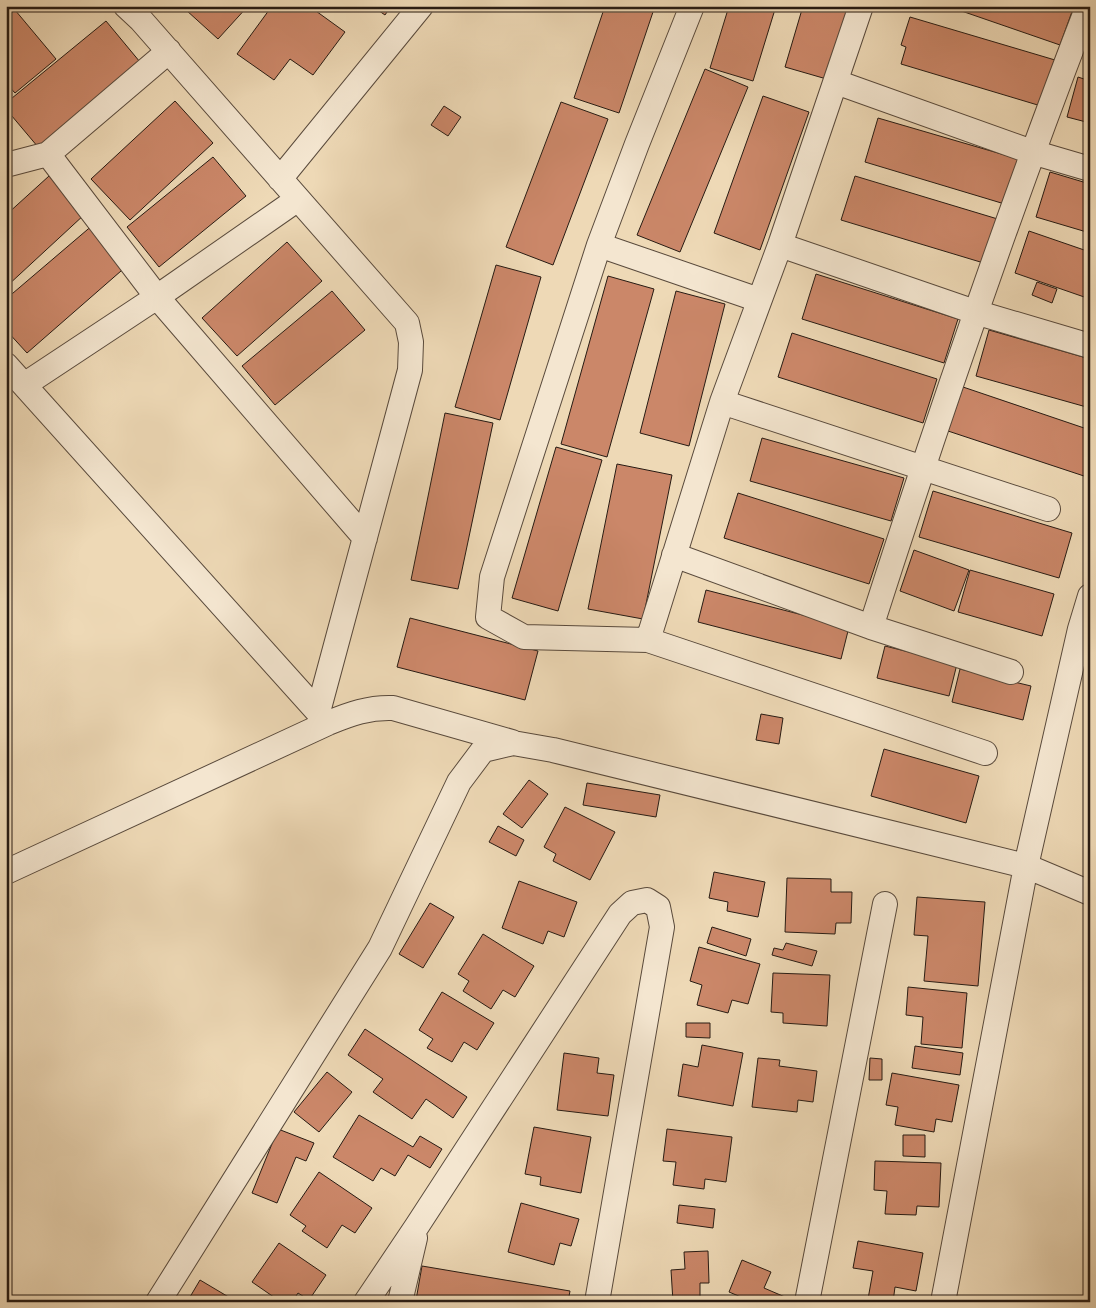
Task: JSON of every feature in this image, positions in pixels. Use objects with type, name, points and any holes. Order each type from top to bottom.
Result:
[{"type":"street","points":[[126,6],[169,51],[407,323],[411,342],[410,370],[365,538],[323,718]]},
{"type":"street","points":[[280,179],[421,6]]},
{"type":"street","points":[[692,6],[599,245],[492,577],[488,618],[524,637],[648,640],[985,753]]},
{"type":"street","points":[[648,640],[722,402],[780,245],[861,6]]},
{"type":"street","points":[[871,627],[975,312],[1032,152],[1088,6]]},
{"type":"street","points":[[6,165],[48,154],[169,51]]},
{"type":"street","points":[[836,82],[1032,152],[1090,169]]},
{"type":"street","points":[[48,154],[158,297],[365,538]]},
{"type":"street","points":[[24,385],[158,297],[298,199]]},
{"type":"street","points":[[599,245],[760,300]]},
{"type":"street","points":[[780,245],[975,312],[1090,346]]},
{"type":"street","points":[[6,365],[323,718]]},
{"type":"street","points":[[722,402],[1048,509]]},
{"type":"street","points":[[674,555],[871,627],[1011,672]]},
{"type":"street","points":[[944,1302],[1026,866],[1080,629],[1090,596]]},
{"type":"street","points":[[6,872],[323,718],[379,707],[393,708],[513,743],[553,750],[1026,866],[1090,894]]},
{"type":"street","points":[[158,1302],[380,948],[459,782],[483,750],[513,743]]},
{"type":"street","points":[[366,1302],[620,914],[632,903],[647,900],[658,907],[662,927],[597,1302]]},
{"type":"street","points":[[807,1302],[885,904]]},
{"type":"street","points":[[400,1302],[417,1226]]},
{"type":"building","points":[[189,6],[248,6],[218,39],[186,10]]},
{"type":"building","points":[[272,6],[309,6],[345,32],[313,75],[290,59],[274,80],[237,54]]},
{"type":"building","points":[[372,6],[391,6],[385,15]]},
{"type":"building","points":[[605,6],[655,6],[619,113],[574,98]]},
{"type":"building","points":[[729,6],[776,6],[753,81],[710,68]]},
{"type":"building","points":[[803,6],[852,6],[830,80],[785,67]]},
{"type":"building","points":[[947,6],[1074,6],[1060,45]]},
{"type":"building","points":[[15,10],[56,59],[15,93],[6,83],[6,17]]},
{"type":"building","points":[[910,17],[1055,60],[1041,106],[901,64],[906,47],[901,45]]},
{"type":"building","points":[[106,21],[140,62],[38,147],[6,109],[6,103]]},
{"type":"building","points":[[705,69],[748,87],[680,252],[637,235]]},
{"type":"building","points":[[1078,77],[1090,81],[1090,123],[1067,117]]},
{"type":"building","points":[[763,96],[809,112],[760,250],[714,233]]},
{"type":"building","points":[[175,101],[213,143],[130,220],[91,179]]},
{"type":"building","points":[[561,102],[608,119],[553,265],[506,247]]},
{"type":"building","points":[[444,106],[461,117],[448,136],[431,125]]},
{"type":"building","points":[[878,118],[1022,160],[1008,205],[865,162]]},
{"type":"building","points":[[213,157],[246,196],[159,267],[127,227]]},
{"type":"building","points":[[1050,172],[1090,184],[1090,233],[1036,217]]},
{"type":"building","points":[[49,176],[85,214],[6,287],[6,215]]},
{"type":"building","points":[[855,176],[1001,220],[987,264],[841,220]]},
{"type":"building","points":[[94,224],[129,264],[27,353],[6,330],[6,299]]},
{"type":"building","points":[[1029,231],[1090,252],[1090,299],[1015,273]]},
{"type":"building","points":[[287,242],[322,281],[237,356],[202,318]]},
{"type":"building","points":[[496,265],[541,277],[500,420],[455,407]]},
{"type":"building","points":[[816,274],[958,319],[944,363],[802,319]]},
{"type":"building","points":[[608,276],[654,289],[607,457],[561,444]]},
{"type":"building","points":[[1037,282],[1057,289],[1052,303],[1032,295]]},
{"type":"building","points":[[332,291],[365,330],[275,405],[242,366]]},
{"type":"building","points":[[676,291],[725,304],[689,446],[640,433]]},
{"type":"building","points":[[989,330],[1090,359],[1090,408],[976,376]]},
{"type":"building","points":[[792,333],[937,379],[923,423],[778,377]]},
{"type":"building","points":[[963,387],[1090,430],[1090,478],[948,431]]},
{"type":"building","points":[[445,413],[493,423],[458,589],[411,580]]},
{"type":"building","points":[[762,438],[904,478],[891,521],[750,481]]},
{"type":"building","points":[[556,447],[602,460],[558,611],[512,598]]},
{"type":"building","points":[[617,464],[672,475],[643,619],[588,609]]},
{"type":"building","points":[[933,491],[1072,533],[1059,578],[919,537]]},
{"type":"building","points":[[738,493],[884,539],[869,584],[724,538]]},
{"type":"building","points":[[914,550],[969,570],[954,611],[900,591]]},
{"type":"building","points":[[970,570],[1054,594],[1042,636],[958,612]]},
{"type":"building","points":[[706,590],[849,627],[841,659],[698,622]]},
{"type":"building","points":[[410,618],[538,651],[525,700],[397,667]]},
{"type":"building","points":[[885,646],[957,664],[949,696],[877,678]]},
{"type":"building","points":[[960,669],[1031,686],[1023,720],[952,702]]},
{"type":"building","points":[[761,714],[783,718],[779,744],[756,740]]},
{"type":"building","points":[[884,749],[979,776],[966,823],[871,796]]},
{"type":"building","points":[[529,780],[548,794],[522,828],[503,814]]},
{"type":"building","points":[[587,783],[660,795],[656,817],[583,805]]},
{"type":"building","points":[[565,807],[615,832],[590,880],[553,861],[556,854],[544,847]]},
{"type":"building","points":[[498,826],[524,840],[516,856],[489,842]]},
{"type":"building","points":[[714,872],[765,882],[758,917],[727,911],[728,902],[709,898]]},
{"type":"building","points":[[787,878],[831,879],[831,892],[852,892],[851,923],[836,923],[835,934],[785,932]]},
{"type":"building","points":[[519,881],[577,902],[564,937],[548,931],[543,944],[502,928]]},
{"type":"building","points":[[917,897],[985,902],[978,986],[924,981],[928,936],[914,935]]},
{"type":"building","points":[[430,903],[454,917],[423,968],[399,954]]},
{"type":"building","points":[[712,927],[751,939],[746,956],[707,943]]},
{"type":"building","points":[[483,934],[534,966],[515,997],[503,990],[491,1009],[463,991],[469,981],[458,974]]},
{"type":"building","points":[[786,943],[817,951],[812,966],[772,955],[774,948],[783,950]]},
{"type":"building","points":[[699,947],[760,964],[748,1004],[732,1000],[728,1013],[697,1005],[702,985],[690,981]]},
{"type":"building","points":[[773,973],[830,975],[827,1026],[783,1023],[783,1013],[771,1012]]},
{"type":"building","points":[[908,987],[967,993],[962,1048],[921,1044],[923,1017],[906,1015]]},
{"type":"building","points":[[442,992],[494,1023],[477,1050],[464,1042],[452,1062],[427,1048],[433,1039],[419,1030]]},
{"type":"building","points":[[686,1023],[710,1023],[710,1038],[686,1037]]},
{"type":"building","points":[[365,1029],[467,1097],[453,1118],[426,1099],[412,1119],[373,1092],[383,1079],[348,1055]]},
{"type":"building","points":[[702,1045],[743,1053],[733,1106],[678,1096],[683,1064],[698,1067]]},
{"type":"building","points":[[915,1046],[963,1053],[960,1075],[912,1068]]},
{"type":"building","points":[[564,1053],[599,1058],[597,1073],[614,1075],[608,1116],[557,1110]]},
{"type":"building","points":[[758,1058],[780,1060],[779,1066],[817,1071],[813,1102],[798,1100],[797,1112],[752,1107]]},
{"type":"building","points":[[870,1058],[882,1059],[882,1080],[869,1080]]},
{"type":"building","points":[[327,1072],[352,1092],[319,1132],[294,1112]]},
{"type":"building","points":[[892,1073],[959,1085],[952,1122],[936,1119],[934,1132],[895,1125],[898,1107],[886,1105]]},
{"type":"building","points":[[359,1115],[413,1147],[420,1136],[442,1149],[430,1168],[408,1155],[395,1176],[381,1168],[373,1181],[333,1157]]},
{"type":"building","points":[[534,1127],[591,1137],[581,1193],[540,1185],[541,1177],[525,1174]]},
{"type":"building","points":[[278,1129],[314,1143],[306,1161],[296,1157],[277,1203],[252,1193]]},
{"type":"building","points":[[667,1129],[732,1137],[726,1182],[705,1179],[704,1189],[673,1185],[676,1162],[663,1161]]},
{"type":"building","points":[[903,1135],[925,1135],[925,1157],[903,1156]]},
{"type":"building","points":[[875,1161],[941,1163],[939,1207],[917,1206],[916,1215],[885,1214],[887,1191],[874,1190]]},
{"type":"building","points":[[319,1172],[372,1208],[355,1233],[342,1225],[327,1248],[302,1231],[306,1226],[290,1215]]},
{"type":"building","points":[[521,1203],[579,1219],[571,1246],[560,1243],[554,1265],[508,1252]]},
{"type":"building","points":[[679,1205],[715,1209],[713,1228],[677,1223]]},
{"type":"building","points":[[858,1241],[923,1253],[916,1291],[895,1287],[893,1302],[868,1299],[873,1271],[853,1268]]},
{"type":"building","points":[[279,1243],[326,1275],[309,1300],[298,1293],[292,1302],[281,1302],[252,1282]]},
{"type":"building","points":[[708,1251],[709,1283],[700,1283],[700,1302],[673,1302],[671,1270],[685,1269],[684,1252]]},
{"type":"building","points":[[742,1260],[771,1272],[764,1288],[785,1297],[783,1302],[739,1302],[741,1297],[729,1292]]},
{"type":"building","points":[[422,1266],[570,1291],[568,1302],[424,1302],[416,1300]]},
{"type":"building","points":[[200,1280],[237,1302],[187,1302]]}]
